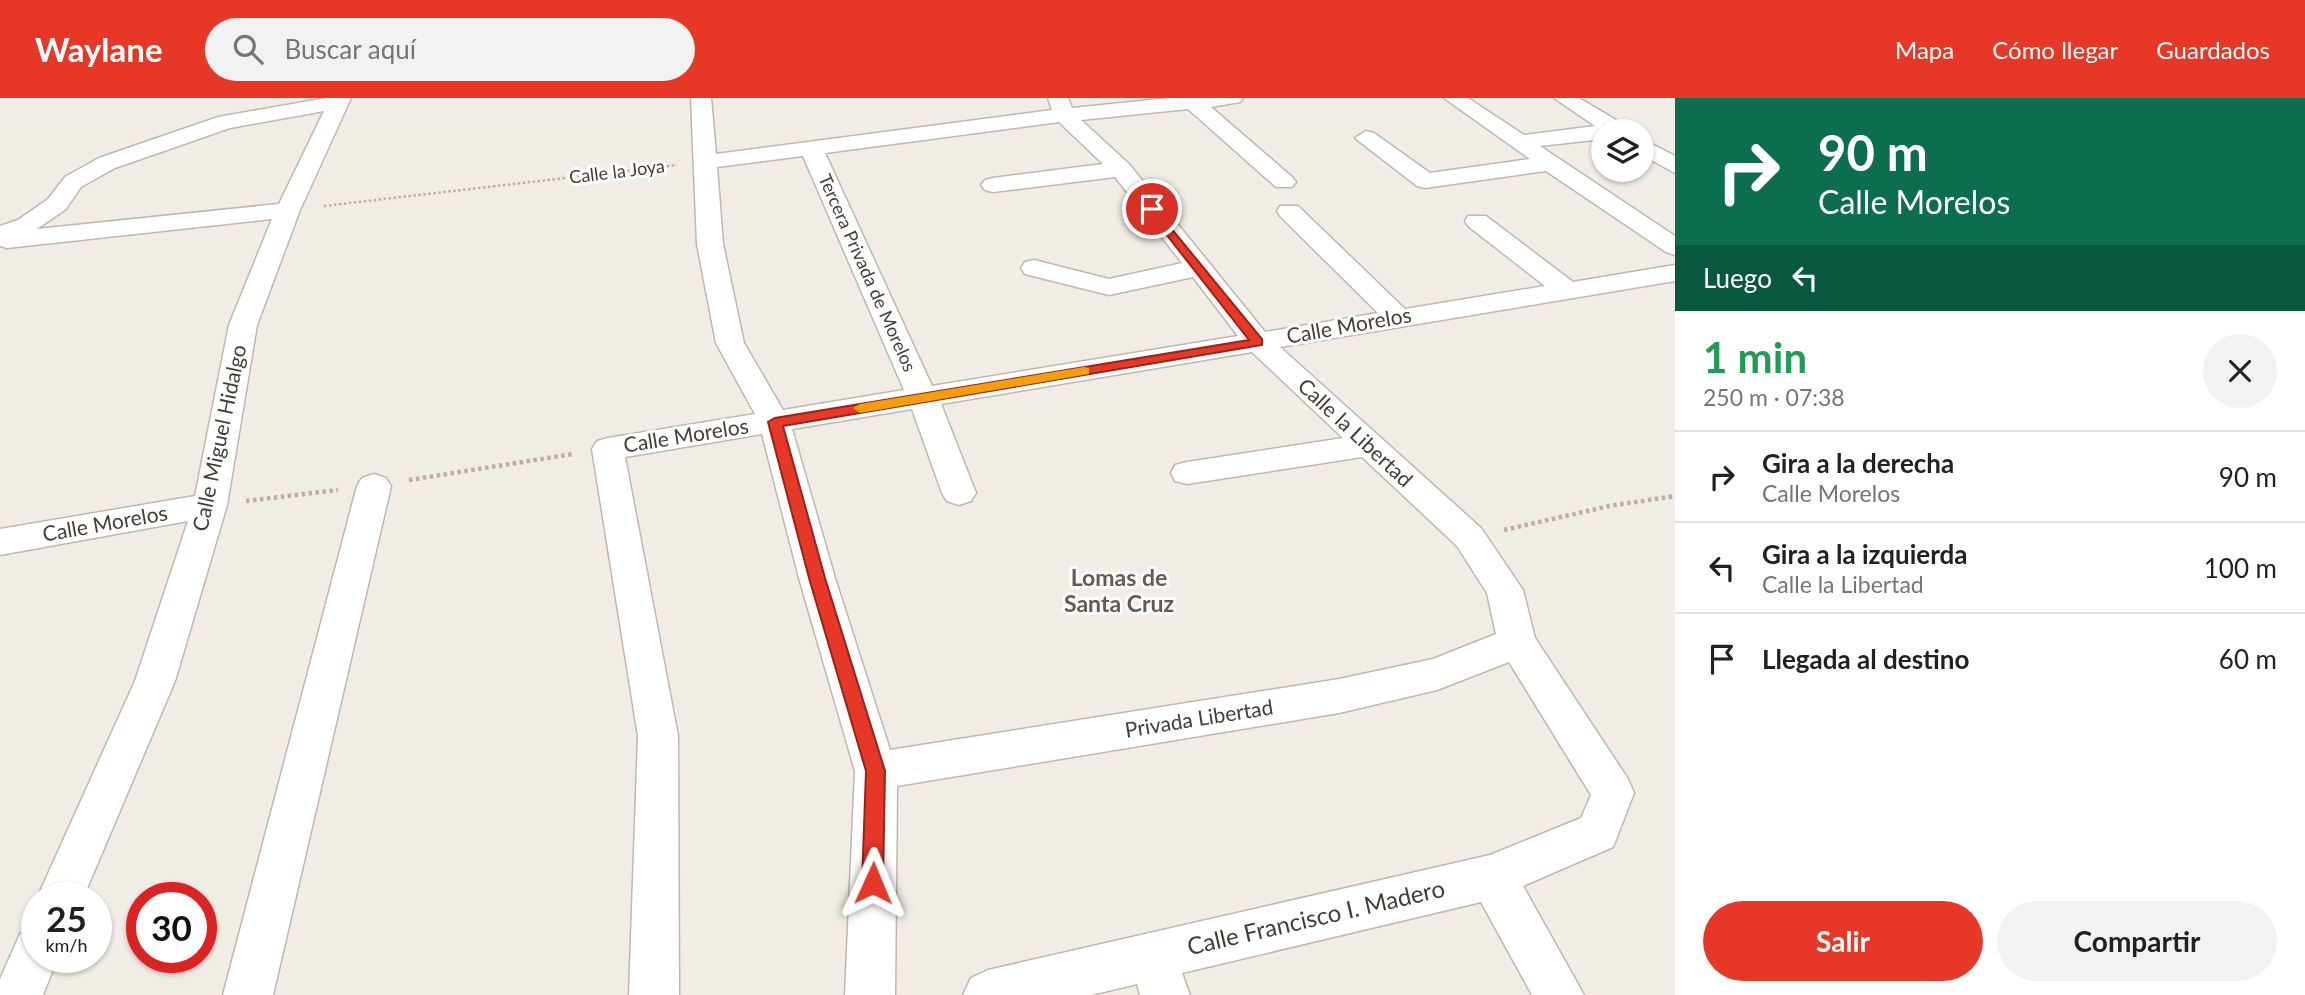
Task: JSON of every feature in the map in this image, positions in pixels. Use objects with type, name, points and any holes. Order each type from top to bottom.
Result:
[{"type":"street","points":[[226,122],[229,98]]},
{"type":"street","points":[[701,98],[710,244],[730,343],[775,422],[817,578],[876,771],[870,995]]},
{"type":"street","points":[[705,162],[811,148],[1061,106],[1194,102],[1233,98]]},
{"type":"street","points":[[1454,98],[1675,247]]},
{"type":"street","points":[[1564,98],[1598,119]]},
{"type":"street","points":[[0,235],[27,225],[57,204],[73,182],[107,163],[226,122],[340,100]]},
{"type":"street","name":"Calle Miguel Hidalgo","points":[[67,882],[155,681],[210,505],[243,325],[288,210],[340,100]]},
{"type":"street","points":[[1194,102],[1284,182]]},
{"type":"street","name":"Calle la Libertad","points":[[1061,106],[1121,169],[1258,342],[1469,537],[1505,590],[1517,642],[1613,793]]},
{"type":"street","points":[[1520,142],[1591,133]]},
{"type":"street","points":[[1366,138],[1424,181],[1551,163]]},
{"type":"street","name":"Tercera Privada de Morelos","points":[[811,148],[923,398],[959,493]]},
{"type":"street","points":[[1654,153],[1675,166]]},
{"type":"street","points":[[992,184],[1121,169]]},
{"type":"street","points":[[0,241],[288,210]]},
{"type":"street","points":[[1289,211],[1398,317]]},
{"type":"street","points":[[1478,221],[1568,291]]},
{"type":"street","points":[[1034,268],[1109,287],[1198,268]]},
{"type":"street","name":"Calle Morelos","points":[[654,995],[658,736],[608,449],[1675,273]]},
{"type":"street","points":[[1188,473],[1367,445]]},
{"type":"street","points":[[248,995],[282,867],[374,486]]},
{"type":"street","name":"Calle Morelos","points":[[0,542],[210,505]]},
{"type":"street","name":"Privada Libertad","points":[[876,771],[1339,696],[1437,674],[1517,642]]},
{"type":"street","name":"Calle Francisco I. Madero","points":[[988,995],[1158,976],[1492,877],[1597,832],[1613,793]]},
{"type":"street","points":[[1492,877],[1559,995]]},
{"type":"street","points":[[18,995],[28,973]]},
{"type":"path","name":"Calle la Joya","points":[[288,210],[705,162]]},
{"type":"path","points":[[1469,537],[1609,506],[1675,496]]},
{"type":"slow traffic","points":[[860,408],[1084,371]]},
{"type":"district","name":"Lomas de Santa Cruz","points":[[1119,591]]},
{"type":"route","points":[[873,883],[876,771],[817,578],[775,422],[1258,342],[1152,209]]}]
